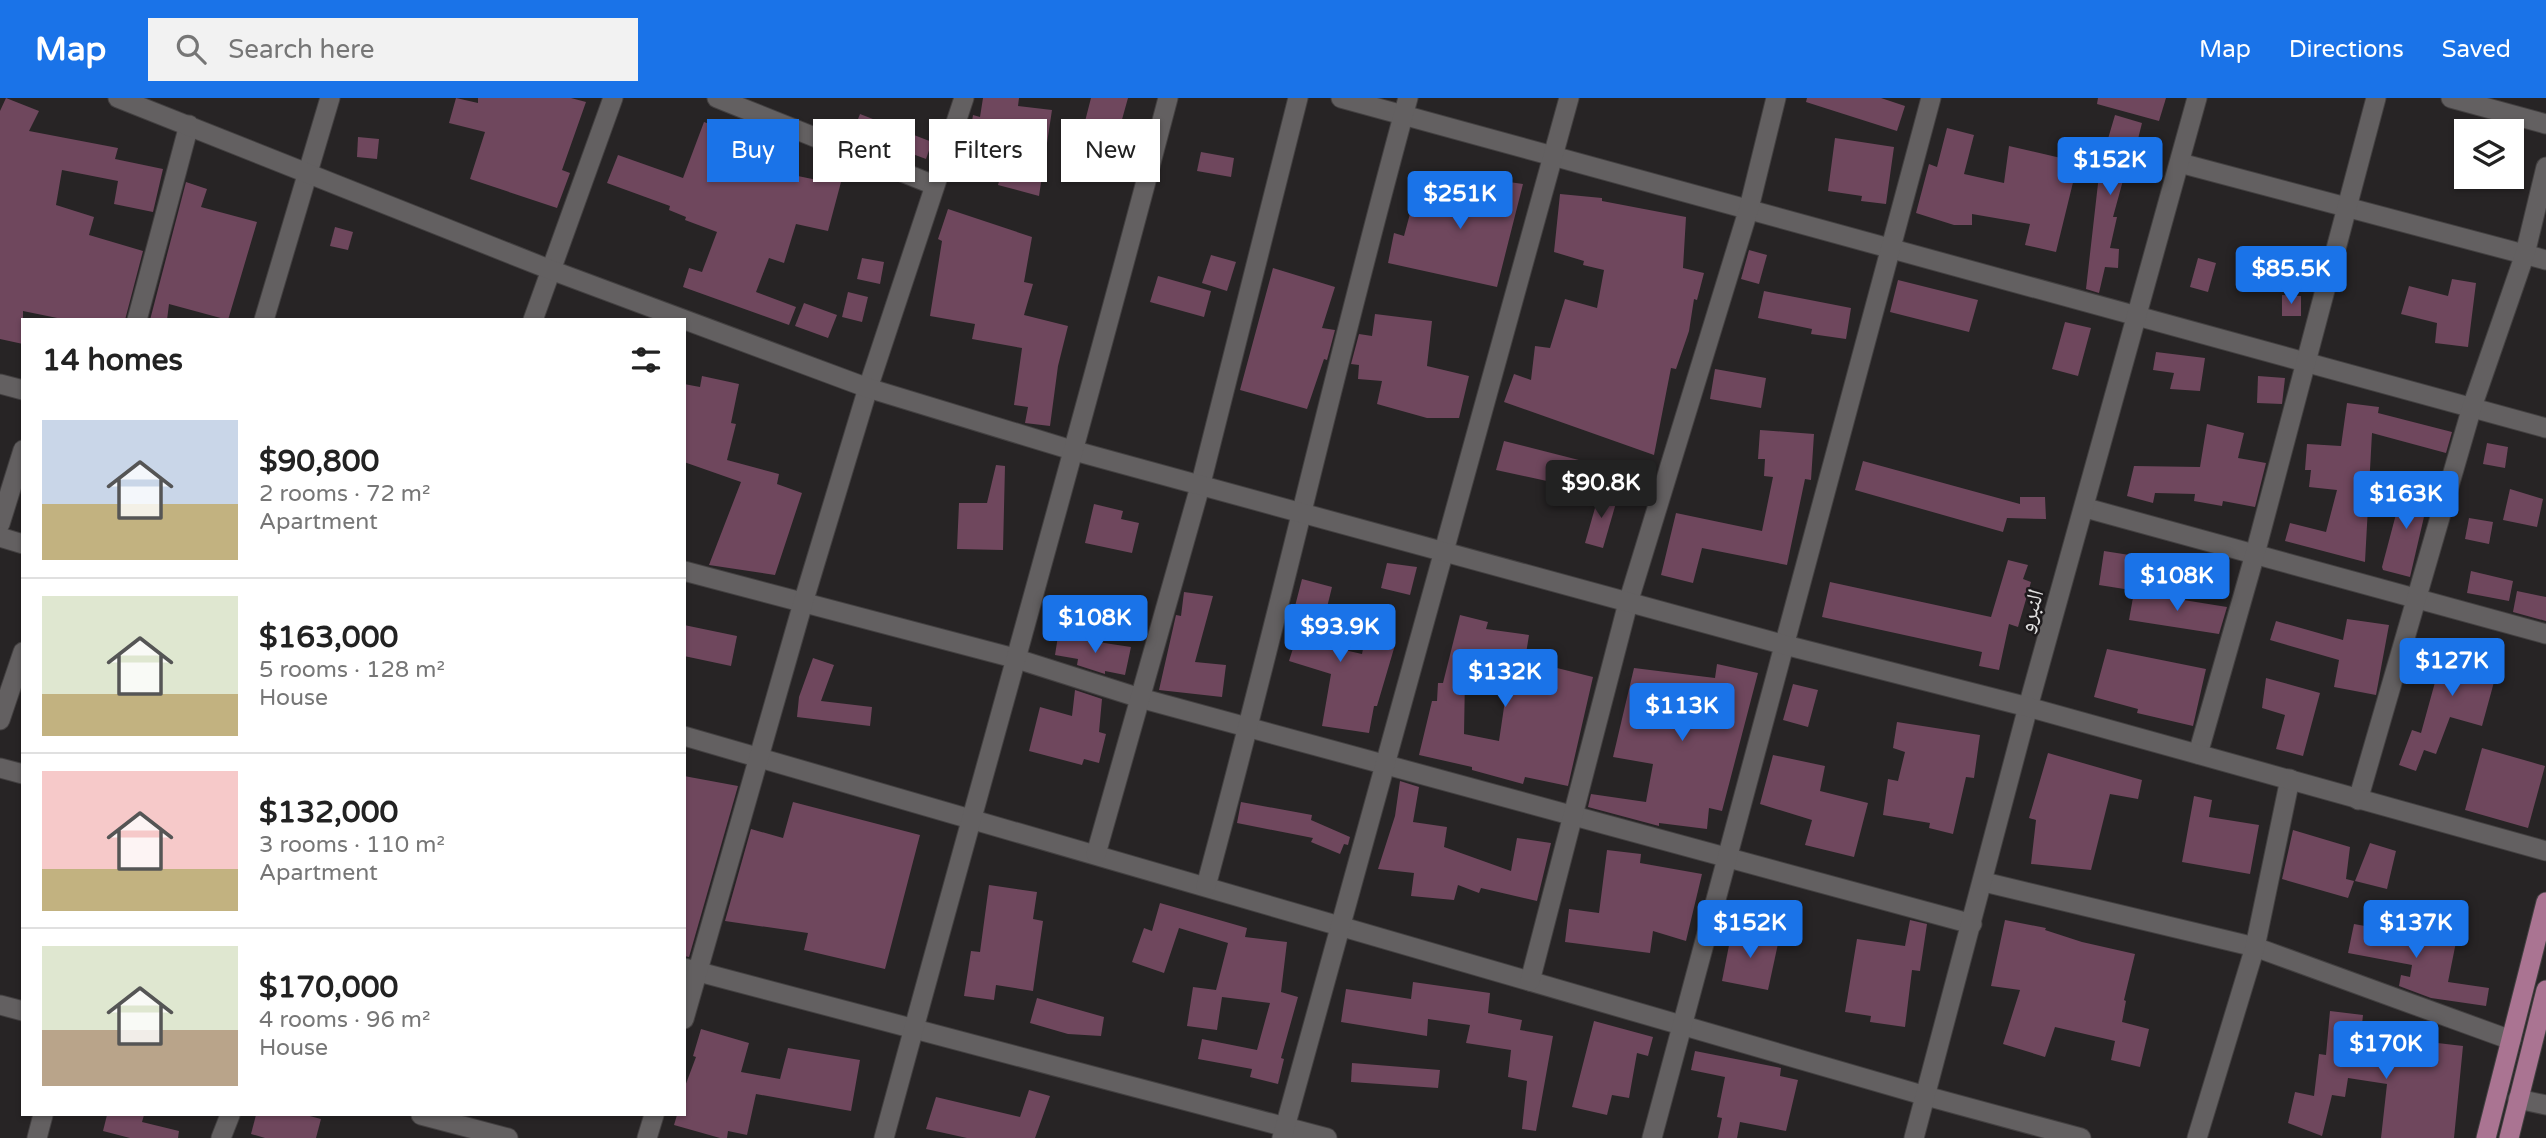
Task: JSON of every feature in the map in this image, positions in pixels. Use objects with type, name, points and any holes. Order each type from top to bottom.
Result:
[{"type":"main road","points":[[2487,1138],[2546,902]]},
{"type":"main road","points":[[2509,1138],[2546,990]]},
{"type":"street","points":[[118,98],[551,270],[680,318]]},
{"type":"street","points":[[265,318],[330,98]]},
{"type":"street","points":[[534,318],[613,98]]},
{"type":"street","points":[[717,98],[934,185]]},
{"type":"street","points":[[686,1007],[692,970],[760,759],[803,603],[868,388],[964,98]]},
{"type":"street","points":[[884,1138],[969,818],[1075,451],[1168,98]]},
{"type":"street","points":[[1097,854],[1200,483],[1298,98]]},
{"type":"street","points":[[1341,98],[1405,107],[1554,158],[1749,208],[2546,428]]},
{"type":"street","points":[[1284,1132],[1569,98]]},
{"type":"street","points":[[1530,981],[1628,603],[1749,208],[1776,98]]},
{"type":"street","points":[[1652,1138],[1931,98]]},
{"type":"street","name":"النبرو","points":[[1914,1138],[1984,882],[2028,707],[2086,508],[2197,98]]},
{"type":"street","points":[[2198,754],[2255,554],[2345,206],[2376,98]]},
{"type":"street","points":[[2451,98],[2546,124]]},
{"type":"street","points":[[1206,886],[1249,728],[1300,512],[1405,107]]},
{"type":"street","points":[[138,318],[189,125]]},
{"type":"street","points":[[2180,163],[2546,260]]},
{"type":"street","points":[[2358,800],[2472,407],[2525,254],[2546,167]]},
{"type":"street","points":[[686,320],[868,388],[1075,451],[1200,483],[1628,603],[2028,707],[2546,851]]},
{"type":"street","points":[[0,384],[21,389]]},
{"type":"street","points":[[0,524],[21,456]]},
{"type":"street","points":[[2086,508],[2546,634]]},
{"type":"street","points":[[0,537],[21,543]]},
{"type":"street","points":[[686,572],[1014,658],[1140,698],[1972,924]]},
{"type":"street","points":[[0,720],[21,658]]},
{"type":"street","points":[[686,737],[1926,1096],[2081,1138]]},
{"type":"street","points":[[0,768],[21,773]]},
{"type":"street","points":[[2197,1138],[2255,947],[2290,779]]},
{"type":"street","points":[[1984,882],[2255,947],[2511,1040]]},
{"type":"street","points":[[692,970],[1284,1132],[1327,1138]]},
{"type":"street","points":[[0,1005],[21,1010]]},
{"type":"street","points":[[2518,1099],[2546,1105]]},
{"type":"street","points":[[37,1138],[43,1116]]},
{"type":"street","points":[[221,1138],[230,1116]]},
{"type":"street","points":[[425,1116],[508,1138]]},
{"type":"street","points":[[647,1138],[654,1116]]},
{"type":"building","points":[[6,98],[39,111],[29,131],[118,148],[115,159],[163,169],[153,212],[114,204],[118,181],[62,170],[56,205],[94,217],[89,235],[143,251],[126,318],[57,318],[23,311],[21,344],[0,339],[0,111]]},
{"type":"building","points":[[456,98],[478,103],[478,98],[571,98],[586,102],[562,170],[570,173],[557,208],[470,179],[485,132],[449,123]]},
{"type":"building","points":[[983,98],[1019,98],[1018,106],[1052,110],[1047,143],[1047,119],[972,119],[973,115],[980,117]]},
{"type":"building","points":[[1091,98],[1128,98],[1122,119],[1086,119]]},
{"type":"building","points":[[1807,98],[1881,98],[1905,106],[1897,131],[1806,102]]},
{"type":"building","points":[[2098,98],[2166,98],[2159,121],[2097,104]]},
{"type":"building","points":[[860,114],[873,119],[858,119]]},
{"type":"building","points":[[2115,115],[2142,123],[2132,163],[2128,162],[2113,217],[2117,217],[2110,248],[2119,249],[2118,268],[2105,267],[2099,293],[2086,289],[2100,166]]},
{"type":"building","points":[[704,122],[707,123],[707,182],[799,182],[799,176],[813,179],[813,182],[841,182],[828,231],[796,224],[784,263],[769,258],[756,292],[796,307],[789,325],[683,287],[689,268],[702,272],[717,232],[685,220],[686,217],[669,210],[670,206],[607,183],[618,155],[683,178]]},
{"type":"building","points":[[1947,128],[1974,135],[1964,174],[2004,183],[2009,146],[2078,162],[2056,252],[2025,245],[2030,224],[1972,214],[1972,225],[1954,225],[1916,213],[1929,164],[1937,167]]},
{"type":"building","points":[[915,135],[929,141],[926,159],[915,155]]},
{"type":"building","points":[[358,137],[379,139],[377,159],[357,157]]},
{"type":"building","points":[[1835,138],[1894,147],[1886,204],[1861,201],[1862,196],[1828,191]]},
{"type":"building","points":[[1201,152],[1234,158],[1231,177],[1197,171]]},
{"type":"building","points":[[1467,176],[1523,184],[1497,287],[1388,263],[1394,233],[1404,236],[1418,184],[1464,196]]},
{"type":"building","points":[[186,182],[207,189],[201,207],[257,222],[229,318],[169,304],[167,318],[151,318]]},
{"type":"building","points":[[999,182],[1041,182],[1039,196],[998,185]]},
{"type":"building","points":[[1560,194],[1602,198],[1602,201],[1686,217],[1683,268],[1704,273],[1697,300],[1694,299],[1689,331],[1676,369],[1671,368],[1654,455],[1504,402],[1514,374],[1531,380],[1535,346],[1550,348],[1565,299],[1597,308],[1604,270],[1583,265],[1584,261],[1554,252]]},
{"type":"building","points":[[948,209],[1032,237],[1024,282],[1033,284],[1024,315],[1068,326],[1058,366],[1050,426],[1025,423],[1028,407],[1014,405],[1022,348],[972,339],[975,324],[930,316],[942,241],[938,239]]},
{"type":"building","points":[[335,227],[353,232],[348,250],[330,246]]},
{"type":"building","points":[[1749,250],[1767,255],[1759,284],[1741,279]]},
{"type":"building","points":[[1211,255],[1236,262],[1227,291],[1202,283]]},
{"type":"building","points":[[862,258],[884,262],[880,284],[857,279]]},
{"type":"building","points":[[2198,258],[2216,263],[2208,292],[2190,287]]},
{"type":"building","points":[[1273,268],[1335,287],[1322,328],[1335,330],[1327,360],[1324,359],[1307,409],[1240,390]]},
{"type":"building","points":[[1158,276],[1211,291],[1204,317],[1150,302]]},
{"type":"building","points":[[2452,279],[2476,283],[2468,347],[2435,343],[2437,323],[2401,314],[2409,286],[2448,296]]},
{"type":"building","points":[[1898,280],[1978,300],[1969,332],[1890,312]]},
{"type":"building","points":[[1764,291],[1851,308],[1846,339],[1811,334],[1812,329],[1758,318]]},
{"type":"building","points":[[848,292],[868,297],[862,322],[842,317]]},
{"type":"building","points":[[2282,295],[2301,296],[2301,316],[2282,316]]},
{"type":"building","points":[[804,303],[837,315],[828,338],[795,326]]},
{"type":"building","points":[[1375,314],[1432,321],[1427,366],[1469,376],[1459,418],[1427,418],[1377,404],[1382,381],[1358,379],[1359,365],[1351,364],[1359,334],[1372,336]]},
{"type":"building","points":[[2065,322],[2091,328],[2078,376],[2052,369]]},
{"type":"building","points":[[2156,352],[2205,358],[2200,391],[2170,389],[2174,373],[2153,370]]},
{"type":"building","points":[[1715,369],[1766,378],[1761,408],[1710,399]]},
{"type":"building","points":[[702,376],[739,384],[731,423],[736,424],[727,460],[779,474],[777,484],[802,493],[775,575],[709,565],[741,482],[686,463],[686,384],[700,387]]},
{"type":"building","points":[[2258,376],[2285,378],[2282,404],[2257,403]]},
{"type":"building","points":[[2347,403],[2379,407],[2378,413],[2452,432],[2446,453],[2372,433],[2365,562],[2285,541],[2290,523],[2326,532],[2337,490],[2309,487],[2311,470],[2305,470],[2307,444],[2341,446]]},
{"type":"building","points":[[2207,424],[2244,433],[2238,458],[2266,463],[2255,507],[2223,501],[2222,506],[2194,501],[2195,494],[2155,493],[2153,503],[2127,496],[2134,466],[2200,467]]},
{"type":"building","points":[[1760,430],[1814,434],[1811,480],[1805,479],[1787,565],[1702,548],[1693,583],[1661,575],[1676,513],[1762,531],[1773,477],[1764,476],[1765,459],[1758,459]]},
{"type":"building","points":[[1504,441],[1618,470],[1611,495],[1496,470]]},
{"type":"building","points":[[2487,443],[2508,447],[2505,468],[2483,464]]},
{"type":"building","points":[[1863,461],[2020,504],[2020,497],[2045,497],[2046,519],[2007,518],[2003,532],[1855,490]]},
{"type":"building","points":[[996,465],[1005,466],[1003,550],[957,549],[959,503],[987,503]]},
{"type":"building","points":[[2404,484],[2430,491],[2410,577],[2383,570],[2382,567]]},
{"type":"building","points":[[2510,489],[2543,499],[2537,527],[2503,520]]},
{"type":"building","points":[[1599,494],[1618,496],[1603,548],[1585,543]]},
{"type":"building","points":[[1094,504],[1123,511],[1121,519],[1139,523],[1132,553],[1085,543]]},
{"type":"building","points":[[2469,518],[2493,522],[2489,544],[2465,539]]},
{"type":"building","points":[[2104,551],[2142,557],[2137,591],[2099,585]]},
{"type":"building","points":[[2008,560],[2028,565],[2023,579],[2031,582],[2018,627],[2009,624],[1999,670],[1979,666],[1982,652],[1822,617],[1830,582],[1991,617]]},
{"type":"building","points":[[1387,563],[1417,567],[1410,595],[1381,588]]},
{"type":"building","points":[[2471,571],[2513,581],[2509,601],[2467,593]]},
{"type":"building","points":[[1302,579],[1332,587],[1318,644],[1362,654],[1365,639],[1395,645],[1377,706],[1374,706],[1369,733],[1322,726],[1331,674],[1289,661],[1303,617],[1293,614]]},
{"type":"building","points":[[2517,591],[2546,597],[2546,621],[2513,612]]},
{"type":"building","points":[[1184,592],[1213,596],[1195,662],[1226,665],[1222,697],[1159,690],[1176,615],[1181,616]]},
{"type":"building","points":[[2134,592],[2227,607],[2219,634],[2129,620]]},
{"type":"building","points":[[1460,615],[1488,622],[1486,629],[1529,635],[1525,660],[1593,677],[1568,786],[1525,777],[1523,784],[1472,770],[1472,767],[1419,755],[1432,701],[1437,701],[1438,683],[1443,683]],"holes":[[[1465,677],[1507,687],[1499,741],[1464,734]]]},
{"type":"building","points":[[2347,619],[2389,625],[2376,695],[2334,687],[2339,660],[2270,640],[2276,621],[2343,640]]},
{"type":"building","points":[[686,625],[737,636],[731,666],[686,656]]},
{"type":"building","points":[[1058,636],[1131,647],[1125,675],[1105,671],[1105,674],[1077,665],[1078,659],[1055,655]]},
{"type":"building","points":[[2437,642],[2481,657],[2500,660],[2482,726],[2450,717],[2436,754],[2424,750],[2416,771],[2399,765],[2412,730],[2421,733],[2437,675],[2427,671]]},
{"type":"building","points":[[2107,649],[2206,669],[2193,726],[2137,713],[2138,709],[2094,697]]},
{"type":"building","points":[[813,658],[834,665],[821,701],[872,707],[870,726],[797,717],[799,697]]},
{"type":"building","points":[[1717,664],[1758,673],[1722,811],[1709,808],[1707,829],[1659,823],[1659,826],[1588,807],[1591,794],[1646,802],[1653,764],[1613,757],[1634,668],[1715,678]]},
{"type":"building","points":[[2266,678],[2320,693],[2303,756],[2276,749],[2285,715],[2262,708]]},
{"type":"building","points":[[1793,684],[1818,690],[1808,727],[1783,720]]},
{"type":"building","points":[[1075,690],[1102,699],[1099,732],[1106,734],[1099,763],[1084,759],[1082,765],[1029,751],[1040,707],[1072,716]]},
{"type":"building","points":[[1897,722],[1980,735],[1974,778],[1966,777],[1953,834],[1929,828],[1930,823],[1883,815],[1888,779],[1898,781],[1905,752],[1893,748]]},
{"type":"building","points":[[2482,748],[2545,766],[2528,828],[2465,810]]},
{"type":"building","points":[[2048,753],[2142,780],[2138,799],[2110,794],[2091,870],[2031,864],[2036,820],[2029,818]]},
{"type":"building","points":[[1773,755],[1825,766],[1820,791],[1868,803],[1854,857],[1805,845],[1812,820],[1760,804]]},
{"type":"building","points":[[686,776],[738,786],[689,957],[686,956]]},
{"type":"building","points":[[1400,781],[1419,787],[1413,822],[1447,827],[1444,847],[1511,871],[1517,838],[1551,843],[1537,901],[1481,888],[1479,893],[1458,885],[1454,900],[1411,896],[1414,873],[1378,869],[1395,816]]},
{"type":"building","points":[[2194,796],[2212,800],[2209,817],[2259,825],[2250,874],[2182,862]]},
{"type":"building","points":[[793,802],[920,835],[885,969],[804,950],[808,933],[725,921],[751,829],[783,838]]},
{"type":"building","points":[[1241,802],[1312,815],[1311,820],[1350,837],[1348,845],[1344,844],[1340,854],[1311,842],[1313,838],[1237,823]]},
{"type":"building","points":[[2293,830],[2350,847],[2346,879],[2354,881],[2348,898],[2282,879]]},
{"type":"building","points":[[2370,843],[2396,851],[2387,889],[2355,881]]},
{"type":"building","points":[[1607,850],[1641,854],[1640,863],[1702,874],[1686,941],[1653,931],[1650,953],[1565,942],[1569,909],[1599,913]]},
{"type":"building","points":[[989,885],[1037,892],[1033,919],[1043,921],[1033,991],[996,985],[994,1000],[964,996],[971,951],[980,952]]},
{"type":"building","points":[[1160,903],[1247,928],[1245,937],[1287,942],[1281,992],[1298,997],[1281,1058],[1284,1059],[1278,1084],[1250,1077],[1252,1069],[1198,1059],[1202,1039],[1257,1050],[1270,1003],[1222,997],[1217,1030],[1187,1026],[1193,987],[1216,990],[1228,943],[1179,928],[1164,973],[1132,962],[1144,928],[1152,931]]},
{"type":"building","points":[[2384,914],[2411,920],[2409,932],[2456,942],[2448,982],[2489,988],[2486,1006],[2431,998],[2399,986],[2401,975],[2410,977],[2412,965],[2348,953],[2354,924],[2381,929]]},
{"type":"building","points":[[1910,920],[1927,924],[1920,971],[1912,970],[1905,1027],[1870,1022],[1871,1016],[1845,1012],[1857,939],[1905,946]]},
{"type":"building","points":[[2005,920],[2046,928],[2045,930],[2082,942],[2135,954],[2124,1000],[2122,1022],[2149,1029],[2140,1067],[2111,1060],[2115,1041],[2055,1027],[2045,1057],[2003,1044],[2020,990],[1991,986]]},
{"type":"building","points":[[1732,930],[1779,939],[1768,990],[1722,981]]},
{"type":"building","points":[[1413,982],[1490,993],[1488,1013],[1522,1020],[1520,1030],[1553,1036],[1536,1131],[1522,1129],[1527,1081],[1508,1077],[1511,1050],[1466,1043],[1470,1025],[1428,1019],[1427,1036],[1341,1022],[1346,989],[1411,999]]},
{"type":"building","points":[[1037,998],[1104,1017],[1101,1036],[1068,1034],[1030,1023]]},
{"type":"building","points":[[2330,1011],[2363,1015],[2361,1034],[2463,1046],[2454,1138],[2381,1138],[2387,1084],[2348,1078],[2345,1097],[2332,1095],[2322,1136],[2288,1123],[2295,1092],[2314,1096],[2319,1054],[2326,1055]]},
{"type":"building","points":[[1594,1021],[1653,1037],[1648,1056],[1637,1053],[1629,1098],[1612,1095],[1607,1115],[1572,1107]]},
{"type":"building","points":[[701,1029],[749,1043],[741,1072],[780,1079],[788,1048],[860,1060],[851,1111],[756,1094],[747,1135],[728,1131],[727,1138],[720,1138],[674,1125],[677,1116],[686,1116],[686,1084],[696,1057],[693,1056]]},
{"type":"building","points":[[1695,1051],[1781,1068],[1780,1076],[1798,1080],[1786,1131],[1740,1122],[1737,1138],[1718,1138],[1722,1118],[1717,1117],[1725,1077],[1691,1070]]},
{"type":"building","points":[[1352,1063],[1440,1070],[1438,1088],[1351,1082]]},
{"type":"building","points":[[1029,1090],[1050,1096],[1035,1138],[967,1138],[926,1129],[936,1097],[1020,1117]]},
{"type":"building","points":[[107,1116],[144,1116],[142,1122],[179,1131],[178,1138],[130,1138],[103,1131]]},
{"type":"building","points":[[256,1116],[310,1116],[321,1119],[316,1138],[265,1138],[251,1134]]}]
